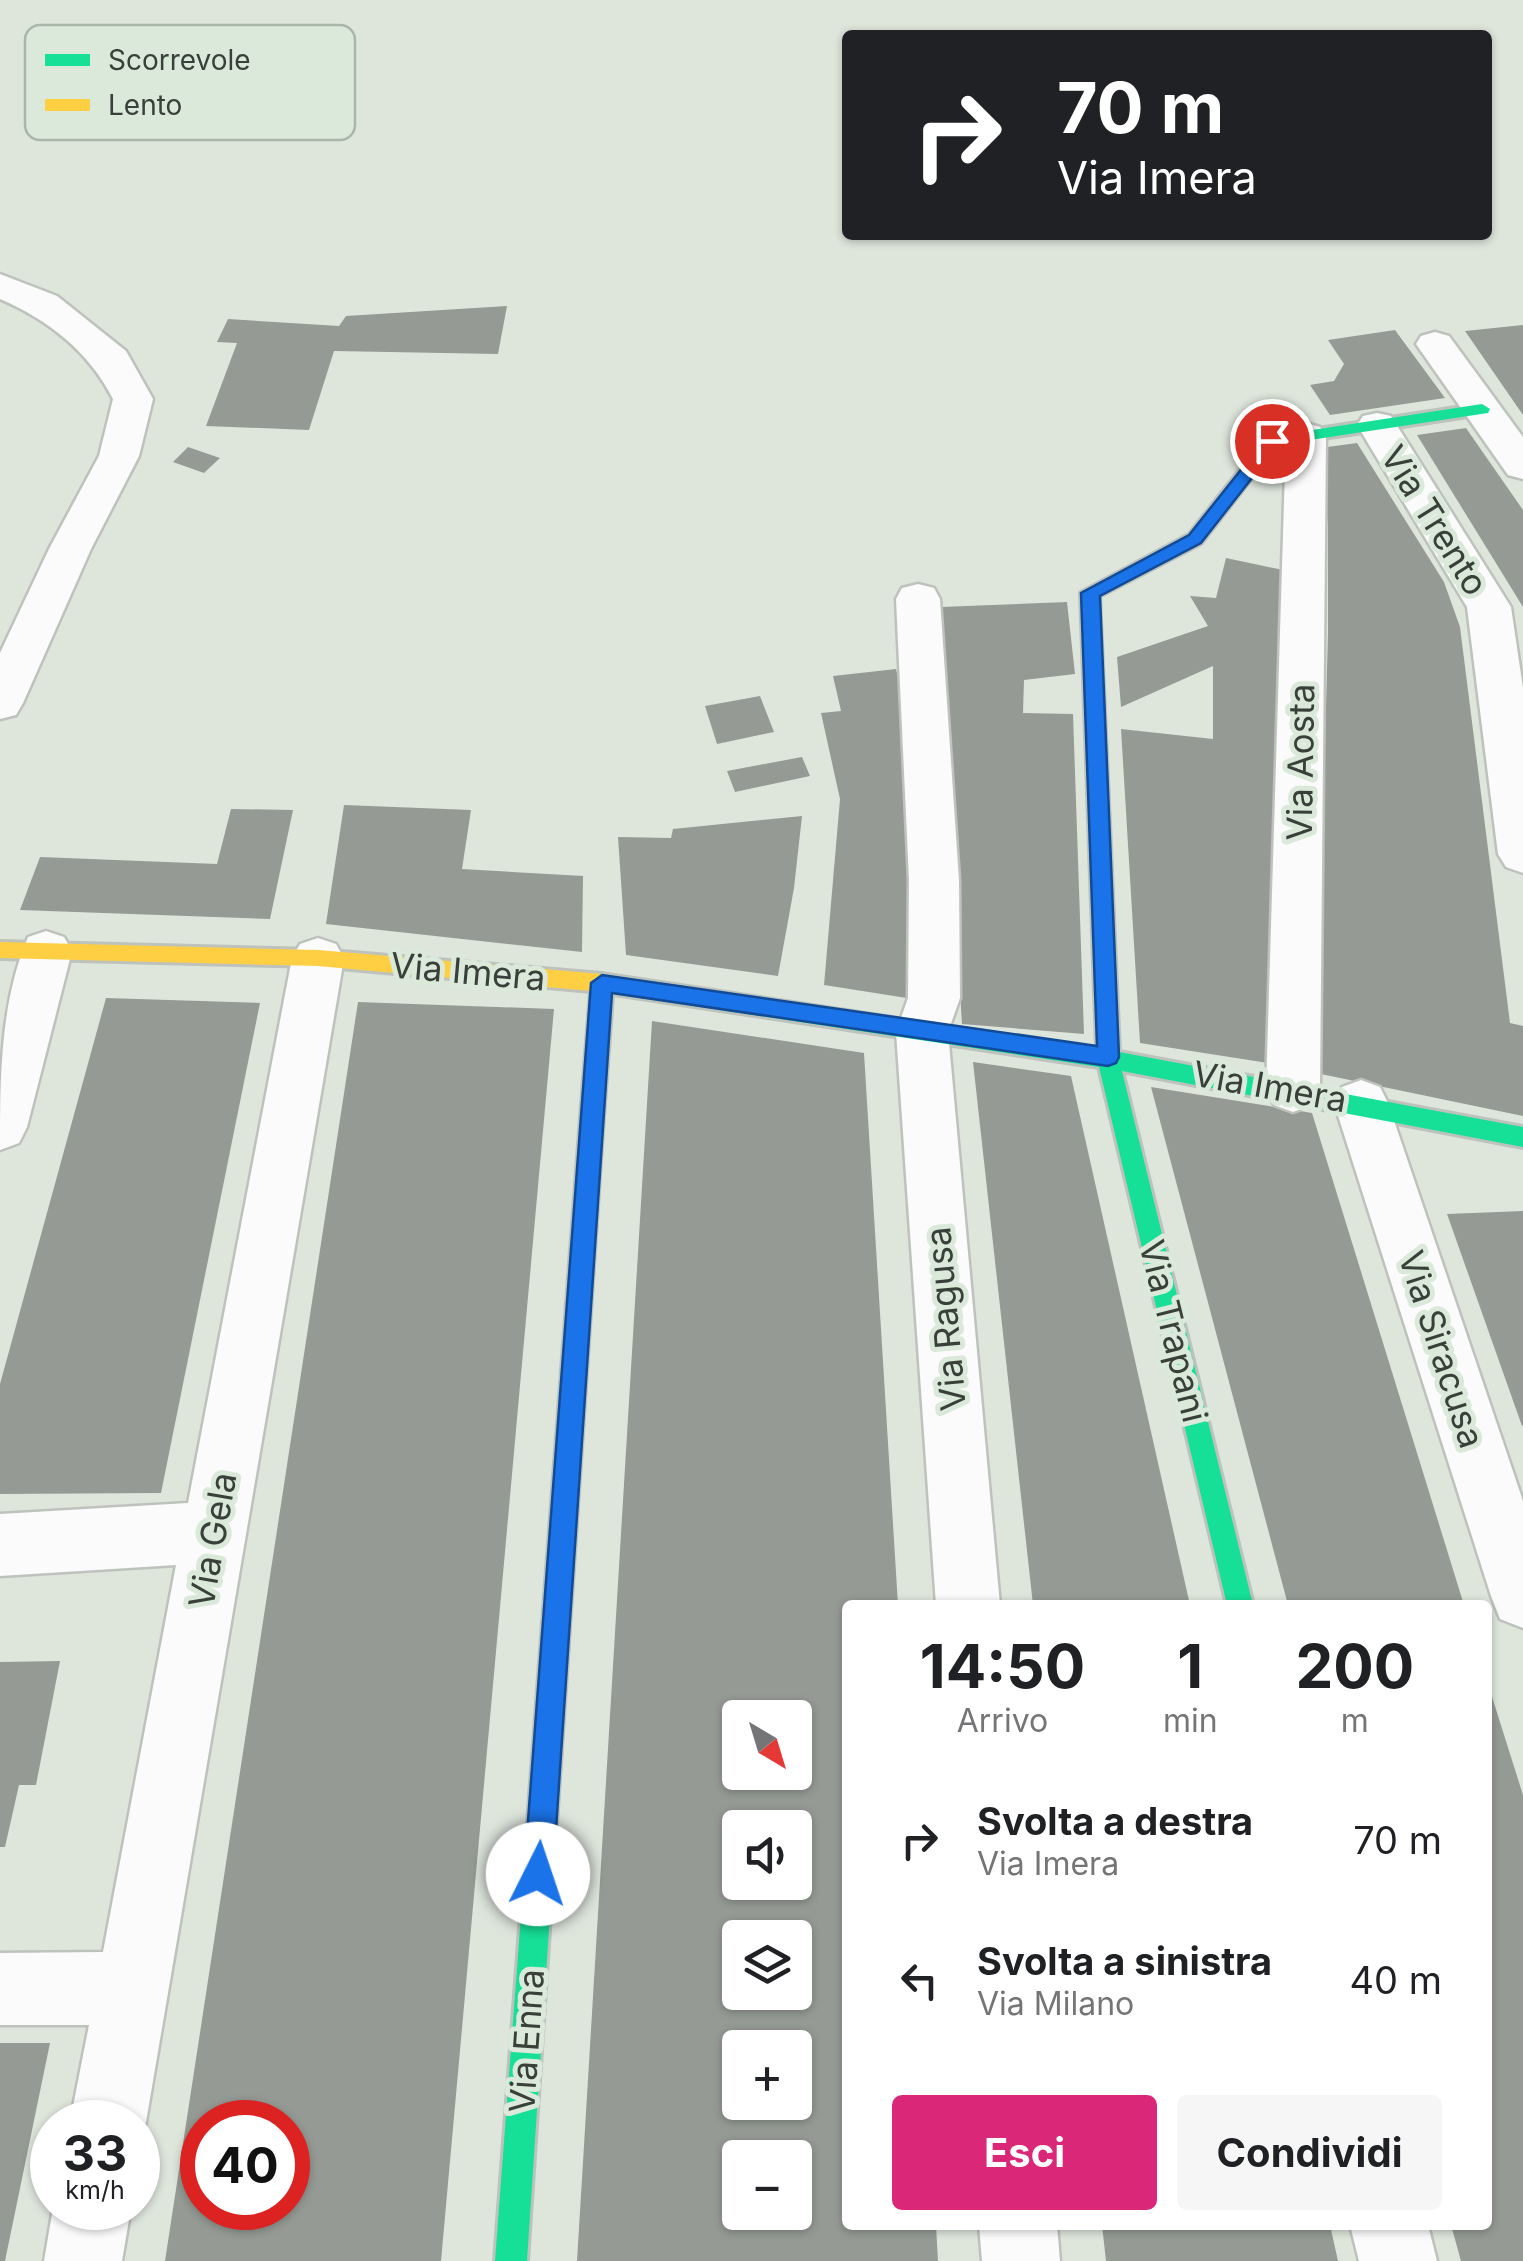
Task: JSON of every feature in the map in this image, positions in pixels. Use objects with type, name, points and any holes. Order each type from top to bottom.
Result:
[{"type":"street","points":[[0,285],[44,304],[112,359],[133,399],[119,456],[70,549],[0,703]]},
{"type":"street","points":[[1434,344],[1523,466]]},
{"type":"street","points":[[1306,436],[1482,409]]},
{"type":"street","name":"Via Trento","points":[[1377,425],[1489,607],[1523,854]]},
{"type":"street","name":"Via Trapani","points":[[1239,1600],[1108,1057],[1090,593],[1195,539],[1272,441],[1306,436]]},
{"type":"street","name":"Via Aosta","points":[[1293,1089],[1306,436]]},
{"type":"street","name":"Via Ragusa","points":[[918,599],[934,880],[934,998],[922,1032],[968,1600]]},
{"type":"street","points":[[0,1126],[23,950]]},
{"type":"street","name":"Via Imera","points":[[23,950],[318,958],[602,983],[1108,1057],[1293,1089],[1523,1138]]},
{"type":"street","name":"Via Gela","points":[[112,2100],[318,958]]},
{"type":"street","name":"Via Enna","points":[[511,2261],[602,983]]},
{"type":"street","name":"Via Siracusa","points":[[1362,1103],[1523,1596]]},
{"type":"street","points":[[0,1544],[214,1532]]},
{"type":"street","points":[[0,1989],[132,1988]]},
{"type":"street","points":[[83,2261],[88,2230]]},
{"type":"street","points":[[1018,2230],[1021,2261]]},
{"type":"street","points":[[1390,2230],[1398,2261]]},
{"type":"building","points":[[507,306],[498,354],[334,351],[309,430],[206,426],[237,343],[217,342],[228,319],[339,326],[346,316]]},
{"type":"building","points":[[1523,325],[1523,415],[1465,331]]},
{"type":"building","points":[[1395,330],[1445,398],[1330,415],[1310,385],[1334,381],[1344,364],[1328,340]]},
{"type":"building","points":[[1466,428],[1523,510],[1523,607],[1417,435]]},
{"type":"building","points":[[1357,443],[1444,582],[1460,627],[1510,1023],[1523,1026],[1523,1116],[1316,1073],[1328,633],[1328,525],[1320,448]]},
{"type":"building","points":[[188,447],[220,458],[204,473],[173,462]]},
{"type":"building","points":[[1226,558],[1283,570],[1268,1063],[1140,1043],[1121,729],[1213,739],[1213,666],[1121,707],[1117,657],[1208,626],[1190,596],[1216,598]]},
{"type":"building","points":[[1067,602],[1075,674],[1024,680],[1023,713],[1073,714],[1084,1034],[962,1024],[941,687],[941,607]]},
{"type":"building","points":[[896,669],[905,707],[913,999],[824,985],[840,799],[821,713],[841,711],[833,676]]},
{"type":"building","points":[[760,696],[774,732],[717,744],[705,706]]},
{"type":"building","points":[[802,757],[810,776],[735,792],[727,771]]},
{"type":"building","points":[[344,805],[471,810],[462,869],[583,876],[582,952],[326,924]]},
{"type":"building","points":[[231,809],[293,810],[270,919],[20,910],[40,857],[217,864]]},
{"type":"building","points":[[802,816],[778,976],[626,955],[618,837],[671,838],[673,829]]},
{"type":"building","points":[[106,998],[260,1003],[161,1493],[0,1494],[0,1384]]},
{"type":"building","points":[[358,1002],[554,1009],[441,2261],[165,2261],[180,2163],[180,2230],[310,2230],[310,2100],[190,2100]]},
{"type":"building","points":[[652,1021],[864,1053],[898,1600],[842,1600],[842,2230],[936,2230],[938,2261],[577,2261]]},
{"type":"building","points":[[973,1062],[1071,1076],[1189,1600],[1032,1600]]},
{"type":"building","points":[[1151,1087],[1312,1113],[1462,1600],[1287,1600]]},
{"type":"building","points":[[1523,1211],[1523,1425],[1522,1426],[1447,1214]]},
{"type":"building","points":[[60,1661],[36,1785],[19,1785],[5,1847],[0,1847],[0,1662]]},
{"type":"building","points":[[1492,1697],[1523,1795],[1523,2261],[1461,2261],[1452,2230],[1492,2230]]},
{"type":"building","points":[[0,2043],[50,2043],[38,2100],[30,2100],[30,2140],[5,2261],[0,2261]]},
{"type":"building","points":[[1103,2230],[1331,2230],[1338,2261],[1106,2261]]},
{"type":"traffic: fast","points":[[1239,1600],[1108,1057],[1090,593],[1195,539],[1272,441],[1482,409]]},
{"type":"traffic: fast","points":[[601,983],[1063,1052],[1523,1137]]},
{"type":"traffic: fast","points":[[511,2261],[592,1117]]},
{"type":"traffic: slow","points":[[0,950],[318,958],[601,983]]},
{"type":"traffic: slow","points":[[592,1117],[602,983]]},
{"type":"route","points":[[538,1874],[602,983],[1108,1057],[1090,593],[1195,539],[1272,441]]}]
